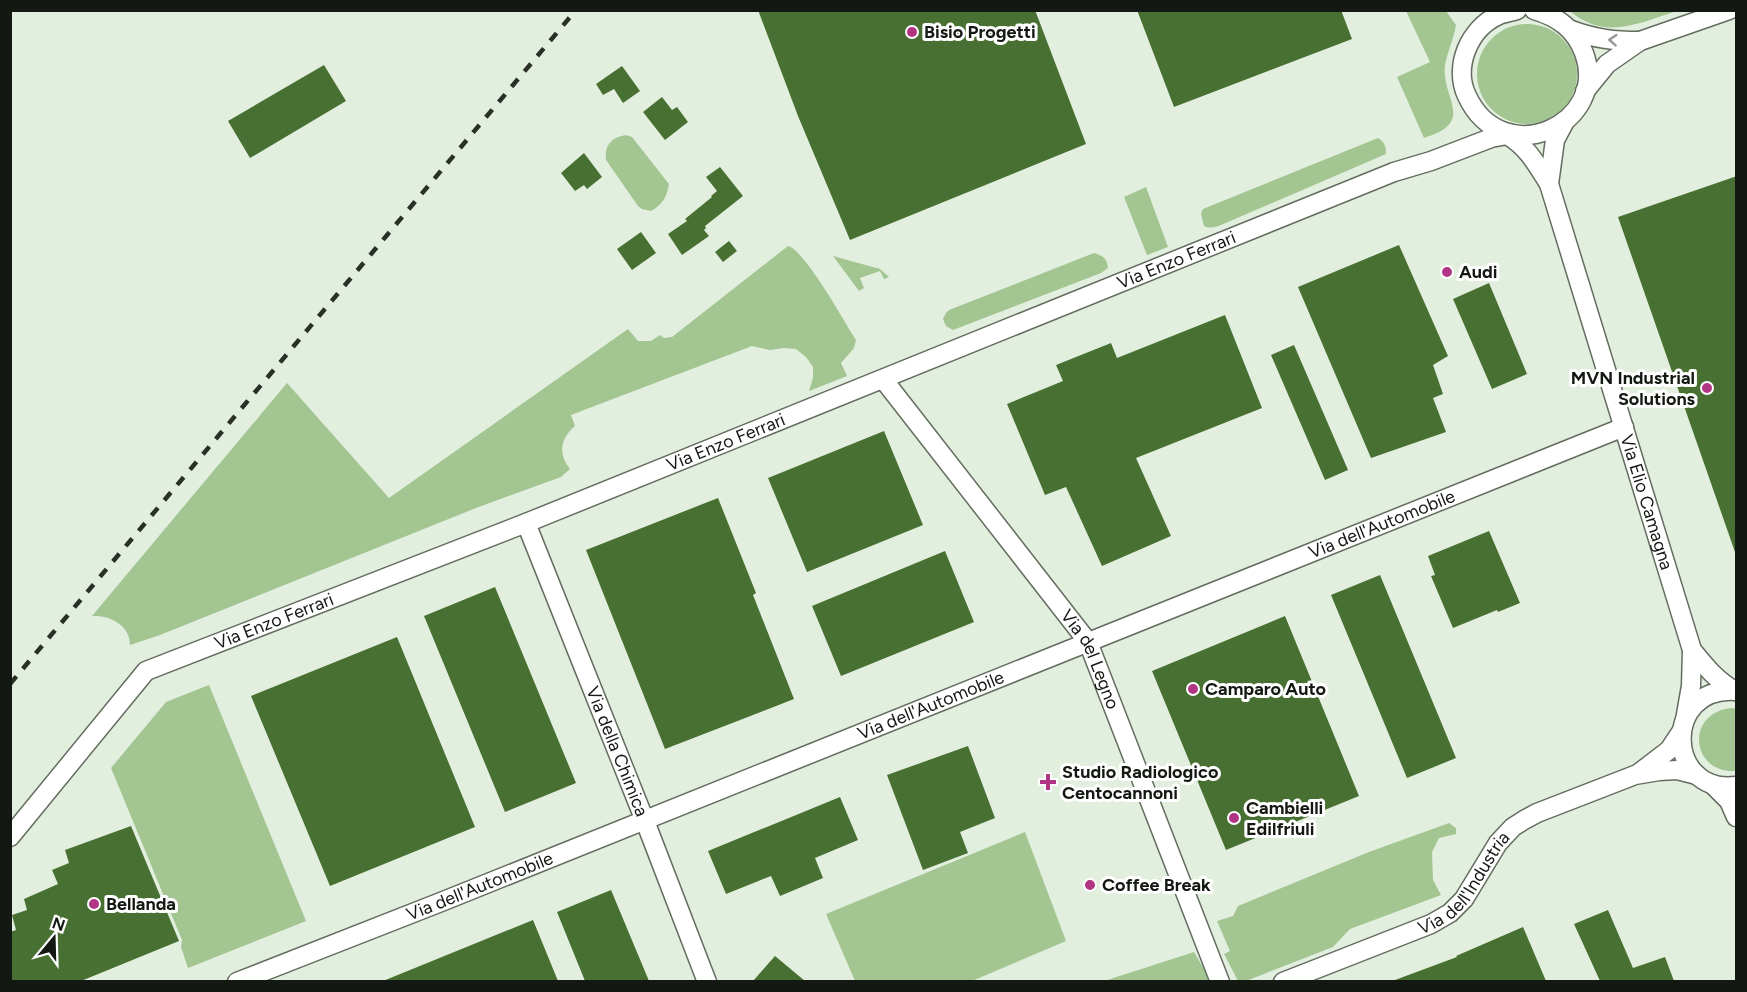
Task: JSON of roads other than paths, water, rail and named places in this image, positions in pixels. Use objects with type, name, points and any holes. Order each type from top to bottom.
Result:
[{"type":"street","name":"Via Elio Camagna","points":[[1517,10],[1497,16],[1481,27],[1469,43],[1463,59],[1464,91],[1471,106],[1481,118],[1518,141],[1531,154],[1549,184],[1692,650],[1691,686],[1683,726]]},
{"type":"street","points":[[1534,10],[1562,21],[1593,38],[1640,41]]},
{"type":"street","points":[[1565,121],[1574,112],[1586,91],[1607,64],[1640,41],[1729,10]]},
{"type":"street","points":[[1562,21],[1580,42],[1586,60],[1586,91]]},
{"type":"street","name":"Via Elio Camagna","points":[[1549,184],[1555,140],[1565,121]]},
{"type":"street","name":"Via Enzo Ferrari","points":[[10,837],[146,671],[525,523],[1394,172],[1491,138],[1507,135],[1535,135],[1548,131],[1565,121]]},
{"type":"street","name":"Via del Legno","points":[[883,379],[1088,642],[1220,981]]},
{"type":"street","name":"Via dell'Automobile","points":[[237,981],[645,821],[1624,427]]},
{"type":"street","name":"Via della Chimica","points":[[525,523],[707,981]]},
{"type":"street","name":"Via Elio Camagna","points":[[1692,650],[1721,683],[1736,691]]},
{"type":"street","name":"Via dell'Industria","points":[[1635,775],[1669,750],[1691,709],[1700,700],[1716,692],[1736,691]]},
{"type":"street","points":[[1683,726],[1682,748],[1687,762],[1729,801],[1737,817]]},
{"type":"street","name":"Via dell'Industria","points":[[1283,981],[1431,924],[1450,913],[1464,899],[1494,849],[1513,827],[1537,813],[1635,775],[1659,771],[1677,770],[1728,787],[1737,786]]},
{"type":"railway","points":[[10,684],[576,10]]},
{"type":"place","name":"Bisio Progetti","points":[[912,32]]},
{"type":"place","name":"Audi","points":[[1447,272]]},
{"type":"place","name":"MVN Industrial Solutions","points":[[1707,388]]},
{"type":"place","name":"Camparo Auto","points":[[1193,689]]},
{"type":"place","name":"Studio Radiologico Centocannoni","points":[[1048,782]]},
{"type":"place","name":"Cambielli Edilfriuli","points":[[1234,818]]},
{"type":"place","name":"Coffee Break","points":[[1090,885]]},
{"type":"place","name":"Bellanda","points":[[94,904]]}]
